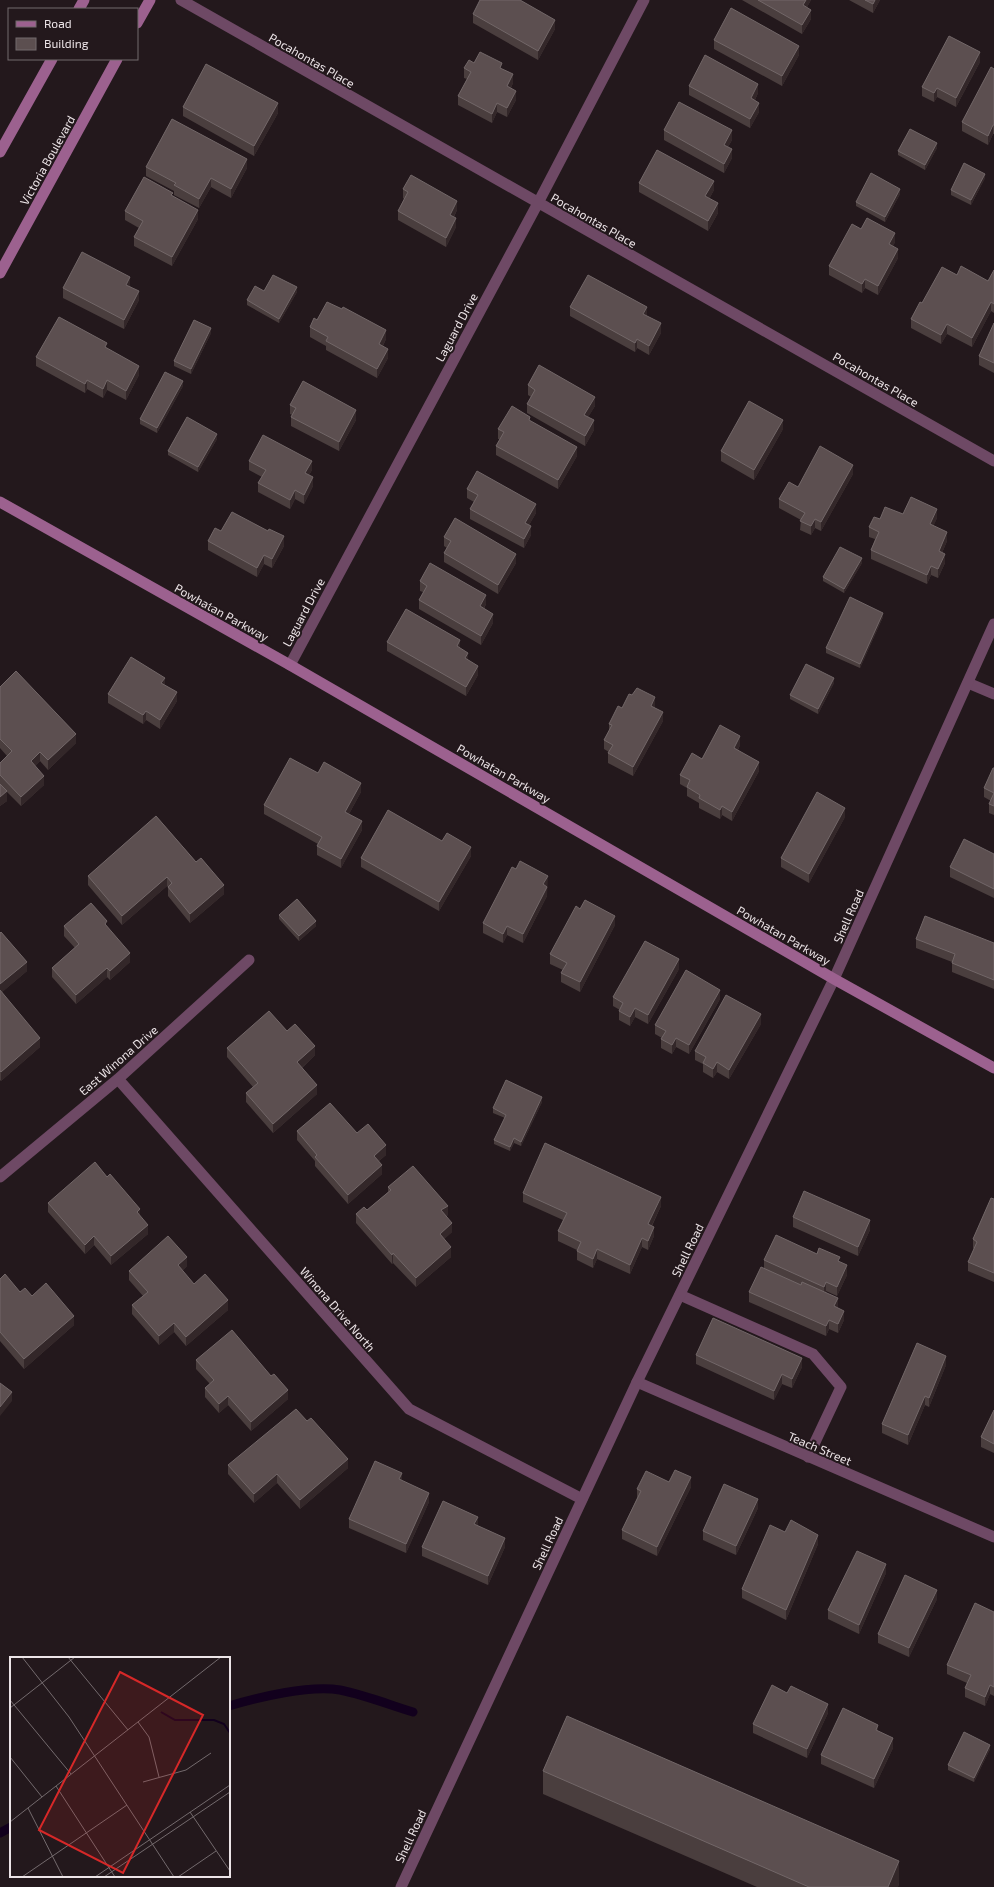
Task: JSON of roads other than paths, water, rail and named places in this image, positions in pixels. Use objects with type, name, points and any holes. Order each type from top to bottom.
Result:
[{"type":"main road","points":[[138,21],[150,0]]},
{"type":"main road","points":[[0,152],[51,60]]},
{"type":"main road","name":"Victoria Boulevard","points":[[0,273],[116,60]]},
{"type":"main road","name":"Powhatan Parkway","points":[[0,502],[290,665],[834,979],[994,1068]]},
{"type":"street","name":"Pocahontas Place","points":[[181,0],[994,461]]},
{"type":"street","name":"Laguard Drive","points":[[290,665],[538,203],[644,0]]},
{"type":"street","name":"Shell Road","points":[[401,1887],[637,1382],[834,979],[994,624]]},
{"type":"street","points":[[968,683],[994,694]]},
{"type":"street","name":"East Winona Drive","points":[[0,1177],[118,1079],[249,960]]},
{"type":"street","name":"Winona Drive North","points":[[118,1079],[409,1409],[582,1499]]},
{"type":"street","points":[[680,1295],[813,1354],[841,1387],[808,1457]]},
{"type":"street","name":"Teach Street","points":[[637,1382],[994,1537]]},
{"type":"waterway","points":[[230,1706],[299,1690],[328,1689],[340,1690],[359,1695],[413,1712]]},
{"type":"waterway","points":[[0,1833],[10,1828]]}]
